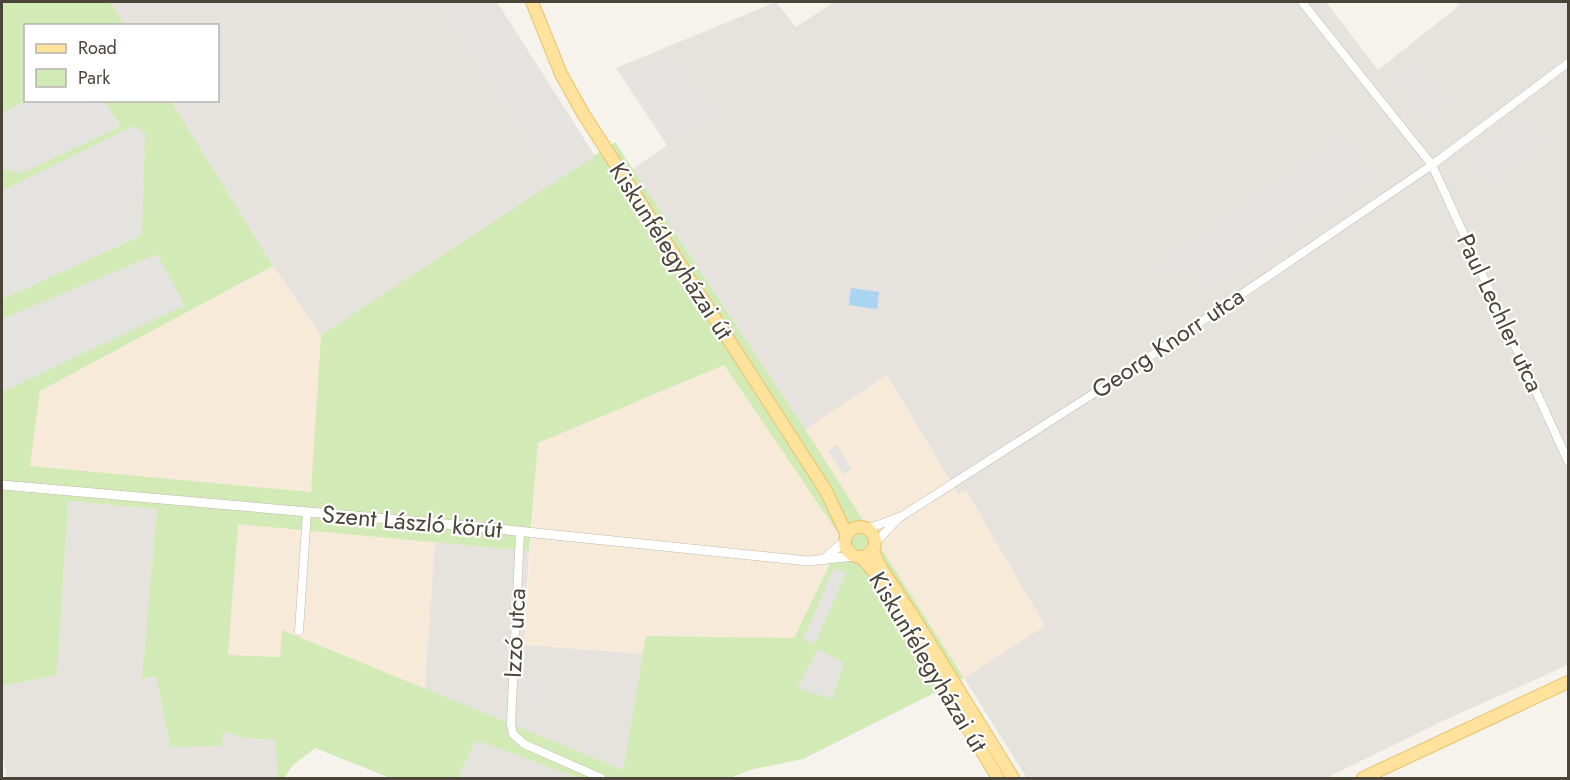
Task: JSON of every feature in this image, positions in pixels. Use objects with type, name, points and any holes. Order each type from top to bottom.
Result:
[{"type":"main road","name":"Kiskunfélegyházai út","points":[[532,2],[561,74],[584,115],[826,491],[846,538]]},
{"type":"main road","name":"Kiskunfélegyházai út","points":[[826,491],[863,528]]},
{"type":"main road","points":[[863,528],[873,535],[874,546],[857,556],[847,550],[846,538],[863,528]]},
{"type":"main road","name":"Kiskunfélegyházai út","points":[[874,546],[879,565],[911,612],[998,770]]},
{"type":"main road","name":"Kiskunfélegyházai út","points":[[857,556],[872,568],[998,770]]},
{"type":"main road","points":[[1363,778],[1569,682]]},
{"type":"main road","points":[[998,770],[1013,778]]},
{"type":"street","name":"Paul Lechler utca","points":[[1302,2],[1432,165],[1569,461]]},
{"type":"street","name":"Georg Knorr utca","points":[[874,546],[902,516],[1121,376],[1432,165],[1569,63]]},
{"type":"street","name":"Szent László körút","points":[[2,484],[808,561],[857,556]]},
{"type":"street","points":[[299,631],[307,512]]},
{"type":"street","name":"Georg Knorr utca","points":[[863,528],[902,516]]},
{"type":"street","name":"Izzó utca","points":[[520,532],[511,724],[513,734],[524,744],[602,778]]},
{"type":"street","points":[[823,560],[846,538]]},
{"type":"shaded area","points":[[110,2],[430,2],[551,185],[321,335],[273,266],[172,102],[219,102],[219,24],[124,24]]},
{"type":"shaded area","points":[[430,2],[497,2],[595,156],[551,185]]},
{"type":"shaded area","points":[[776,2],[796,27],[834,2],[1326,2],[1378,70],[1460,5],[1457,2],[1568,2],[1568,665],[1447,719],[1326,778],[1027,778],[964,678],[1045,626],[966,490],[958,494],[887,375],[805,429],[633,169],[667,145],[616,68]]},
{"type":"shaded area","points":[[677,51],[722,115],[673,146],[621,71]]},
{"type":"shaded area","points":[[1419,54],[1457,102],[1424,128],[1387,79]]},
{"type":"shaded area","points":[[24,102],[105,102],[120,127],[21,173],[2,168],[2,113]]},
{"type":"shaded area","points":[[1529,113],[1553,145],[1485,194],[1462,163],[1475,153],[1471,148],[1516,115],[1520,120]]},
{"type":"shaded area","points":[[134,126],[145,134],[142,235],[2,299],[2,191]]},
{"type":"shaded area","points":[[1347,128],[1382,178],[1207,297],[1187,267],[1161,284],[1148,265]]},
{"type":"shaded area","points":[[157,254],[185,305],[2,392],[2,319]]},
{"type":"shaded area","points":[[273,266],[321,335],[312,492],[29,467],[40,391]]},
{"type":"shaded area","points":[[724,365],[842,539],[794,638],[647,636],[643,654],[524,645],[538,443]]},
{"type":"shaded area","points":[[886,375],[958,494],[966,489],[1045,626],[964,678],[805,429]]},
{"type":"shaded area","points":[[837,445],[852,469],[844,474],[828,451]]},
{"type":"shaded area","points":[[68,501],[157,509],[143,679],[156,676],[170,747],[223,731],[245,738],[275,740],[278,778],[7,778],[2,750],[2,686],[57,675]]},
{"type":"shaded area","points":[[237,523],[435,542],[425,689],[283,630],[280,657],[228,655]]},
{"type":"shaded area","points":[[435,542],[529,551],[524,645],[643,654],[623,770],[425,689]]},
{"type":"shaded area","points":[[834,568],[846,573],[815,644],[803,639]]},
{"type":"shaded area","points":[[818,649],[844,663],[832,699],[797,688]]},
{"type":"shaded area","points":[[530,673],[547,674],[546,711],[529,711]]},
{"type":"shaded area","points":[[476,740],[578,778],[458,778]]},
{"type":"green space","points":[[2,2],[110,2],[124,24],[24,24],[24,102],[2,113]]},
{"type":"green space","points":[[105,102],[172,102],[273,266],[40,391],[30,466],[311,492],[321,335],[615,142],[805,429],[964,678],[803,759],[750,770],[730,778],[578,778],[476,740],[458,778],[390,778],[315,748],[293,765],[284,778],[278,778],[275,740],[245,738],[223,731],[222,746],[170,747],[156,676],[142,679],[157,509],[68,501],[57,675],[2,686],[2,299],[142,235],[134,126],[2,191],[2,168],[21,173],[120,126]],"holes":[[[724,365],[842,539],[794,638],[646,636],[623,770],[282,630],[280,657],[228,655],[238,524],[529,551],[538,443]]]},
{"type":"water","points":[[851,288],[879,292],[877,309],[849,305]]}]
